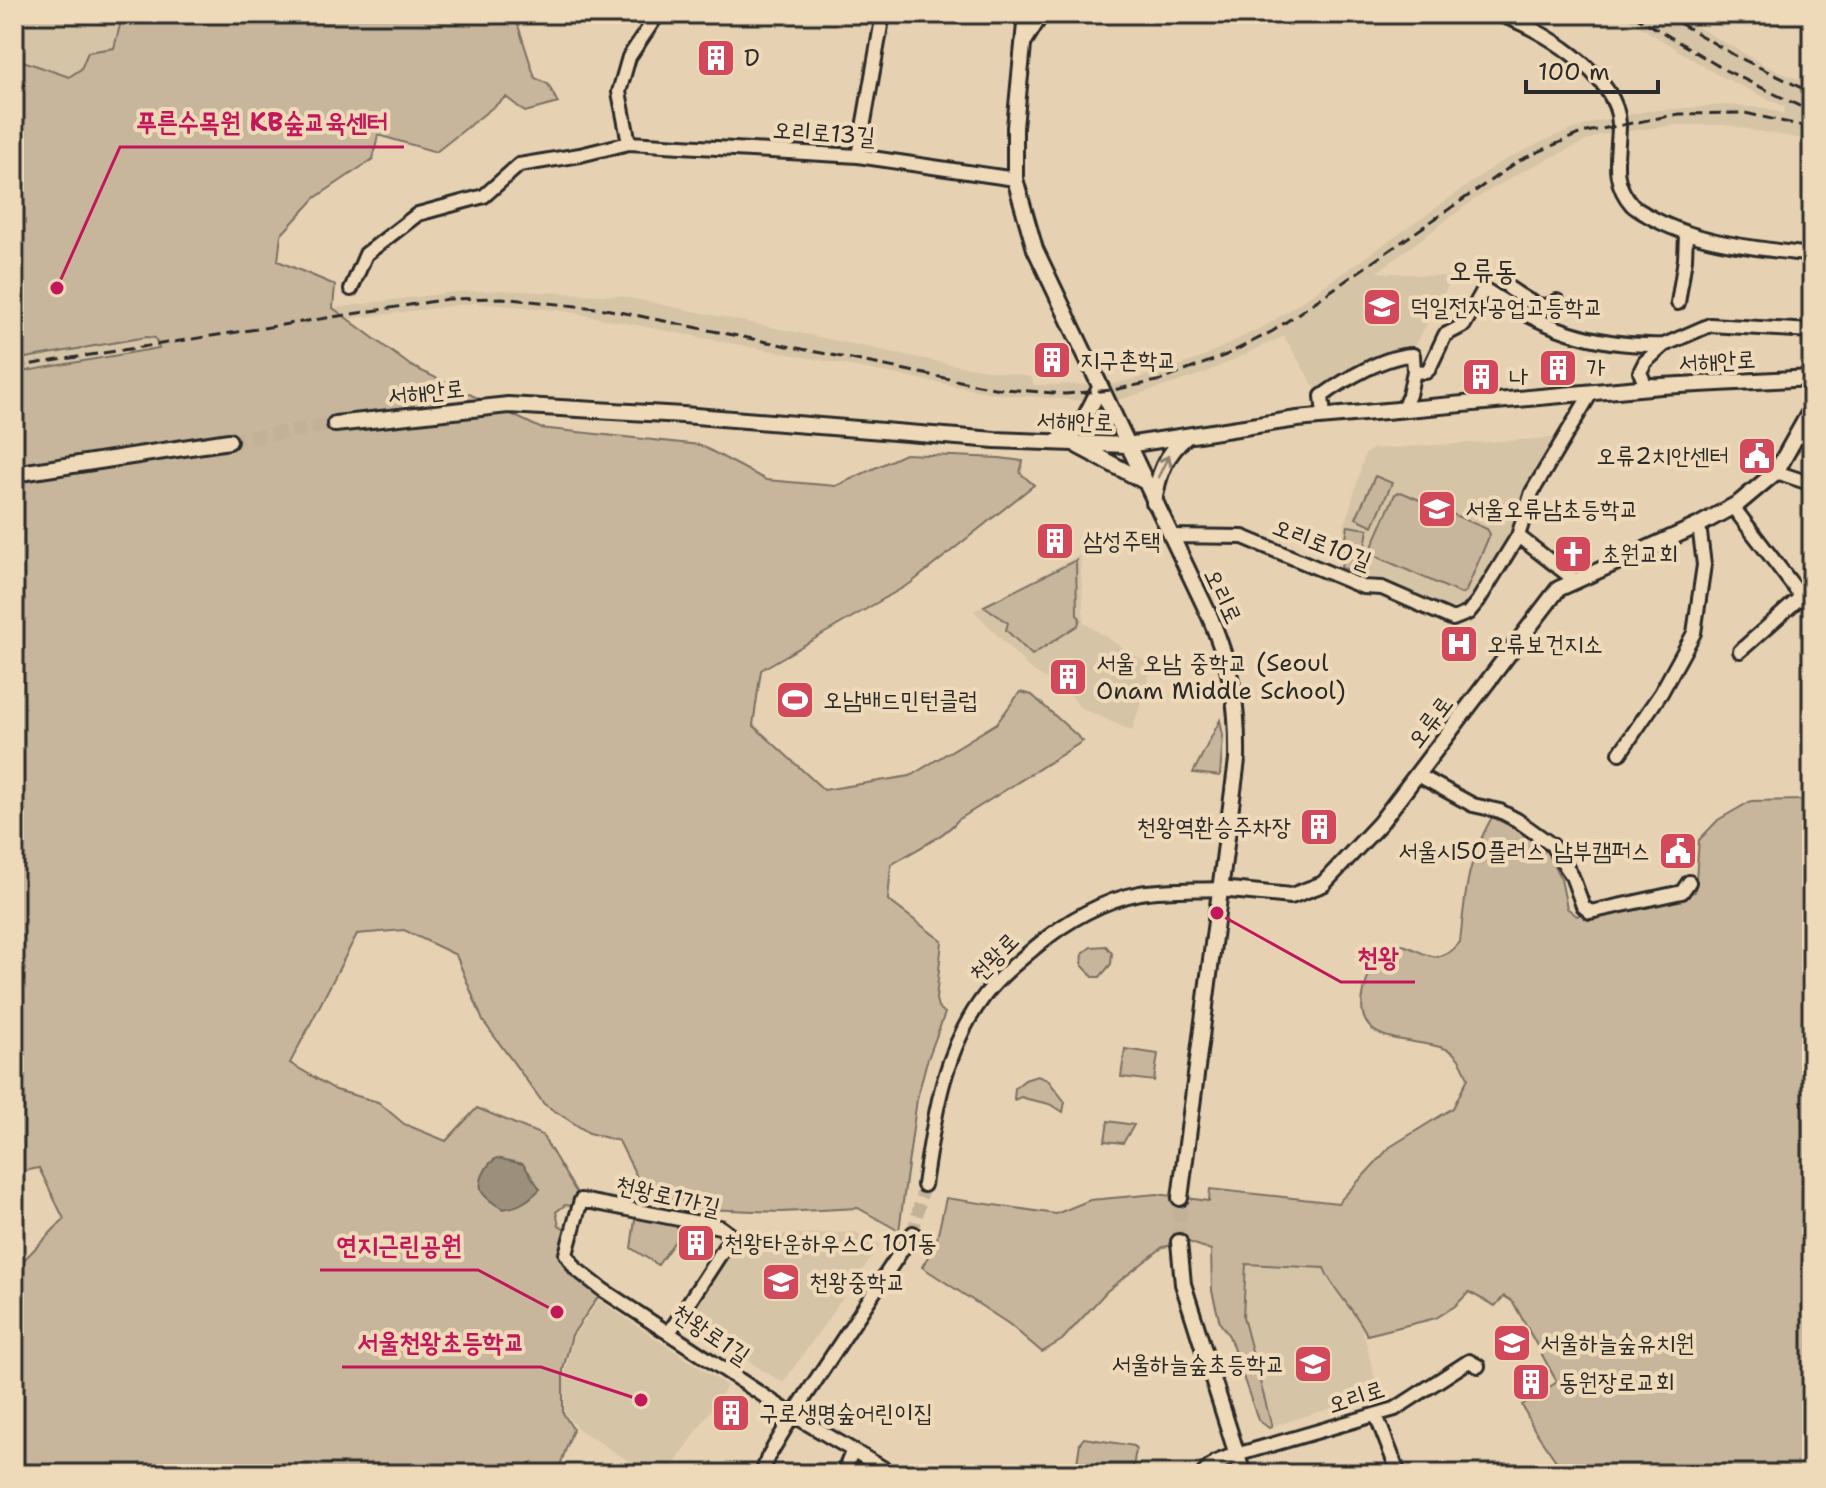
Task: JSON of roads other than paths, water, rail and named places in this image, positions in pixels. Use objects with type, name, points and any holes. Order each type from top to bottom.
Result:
[{"type":"main road","name":"오리로","points":[[1016,14],[1022,44]]},
{"type":"main road","name":"오리로","points":[[1026,14],[1015,127],[1015,179],[1035,249],[1227,659],[1235,695],[1237,760],[1180,1198]]},
{"type":"main road","name":"오리로","points":[[1022,44],[1041,14]]},
{"type":"main road","name":"서해안로","points":[[335,424],[508,405],[1127,445],[1324,416],[1661,386],[1812,378]]},
{"type":"main road","points":[[1056,442],[1080,427],[1100,388]]},
{"type":"main road","name":"오류로","points":[[1220,889],[1291,896],[1315,889],[1332,876],[1418,775],[1558,589],[1733,507],[1776,472],[1812,408]]},
{"type":"main road","points":[[1154,503],[1160,470],[1175,447],[1187,436]]},
{"type":"main road","points":[[14,474],[229,441]]},
{"type":"main road","points":[[1072,443],[1144,482]]},
{"type":"main road","points":[[1179,1242],[1183,1284],[1243,1474]]},
{"type":"main road","points":[[1204,1474],[1216,1463],[1236,1455]]},
{"type":"street","points":[[629,143],[619,92],[629,57],[658,14]]},
{"type":"street","points":[[858,156],[883,14]]},
{"type":"street","points":[[1497,14],[1520,21],[1583,62],[1612,99],[1619,121],[1615,156],[1617,180],[1633,206],[1672,229],[1686,233],[1732,244],[1812,255]]},
{"type":"street","name":"오리로13길","points":[[351,289],[366,254],[418,214],[484,196],[519,165],[629,143],[858,156],[1015,179]]},
{"type":"street","points":[[1678,303],[1686,233]]},
{"type":"street","points":[[1509,288],[1544,307],[1557,301]]},
{"type":"street","points":[[1414,371],[1426,372],[1429,369],[1445,335],[1464,325],[1484,289],[1521,313],[1565,333],[1610,343],[1664,345]]},
{"type":"street","points":[[1661,386],[1645,384],[1640,372],[1645,362],[1664,345],[1710,325],[1812,331]]},
{"type":"street","points":[[1324,416],[1322,396],[1338,384],[1400,355],[1413,355],[1414,371],[1403,409]]},
{"type":"street","points":[[1576,581],[1518,536],[1532,492],[1591,393]]},
{"type":"street","points":[[1776,472],[1812,484]]},
{"type":"street","points":[[1733,507],[1801,596]]},
{"type":"street","points":[[1620,753],[1661,693],[1694,633],[1704,565],[1699,525]]},
{"type":"street","name":"오리로10길","points":[[1170,536],[1243,537],[1363,587],[1382,588],[1453,619],[1468,613],[1478,601],[1518,536]]},
{"type":"street","points":[[1740,651],[1812,587]]},
{"type":"street","name":"오류로","points":[[1418,775],[1473,805],[1500,811],[1552,845],[1565,861],[1583,906],[1590,912],[1682,892],[1689,882]]},
{"type":"street","name":"천왕로","points":[[924,1185],[938,1099],[946,1070],[974,1012],[1002,978],[1049,936],[1077,918],[1113,902],[1140,893],[1220,889]]},
{"type":"street","name":"천왕로1가길","points":[[603,1290],[576,1269],[566,1254],[581,1200],[720,1227],[732,1236],[669,1333]]},
{"type":"street","points":[[762,1474],[768,1457],[793,1415],[913,1233]]},
{"type":"street","name":"천왕로1길","points":[[603,1290],[793,1415],[893,1474]]},
{"type":"street","name":"오리로","points":[[1236,1455],[1376,1415],[1411,1400],[1469,1361],[1478,1366]]},
{"type":"street","points":[[1376,1415],[1399,1474]]},
{"type":"street","points":[[843,1474],[852,1452]]},
{"type":"tunnel","points":[[229,441],[335,424]]},
{"type":"tunnel","points":[[913,1233],[924,1185]]},
{"type":"tunnel","points":[[1179,1242],[1180,1198]]},
{"type":"railway","points":[[1632,14],[1725,70],[1812,112]]},
{"type":"railway","points":[[1664,14],[1734,55],[1812,93]]},
{"type":"railway","points":[[14,367],[448,299],[502,298],[605,309],[994,388],[1065,394],[1113,390],[1162,380],[1226,355],[1273,331],[1520,160],[1581,133],[1679,114],[1745,113],[1812,128]]},
{"type":"place","name":"D","points":[[716,58]]},
{"type":"place","name":"푸른수목원 KB숲교육센터","points":[[57,288]]},
{"type":"place","name":"덕일전자공업고등학교","points":[[1382,307]]},
{"type":"place","name":"지구촌학교","points":[[1052,360]]},
{"type":"place","name":"가","points":[[1558,368]]},
{"type":"place","name":"나","points":[[1481,377]]},
{"type":"place","name":"오류2치안센터","points":[[1757,456]]},
{"type":"place","name":"서울오류남초등학교","points":[[1437,509]]},
{"type":"place","name":"삼성주택","points":[[1055,541]]},
{"type":"place","name":"초원교회","points":[[1573,554]]},
{"type":"place","name":"오류보건지소","points":[[1459,644]]},
{"type":"place","name":"서울 오남 중학교 (Seoul Onam Middle School)","points":[[1068,677]]},
{"type":"place","name":"오남배드민턴클럽","points":[[795,700]]},
{"type":"place","name":"천왕역환승주차장","points":[[1319,827]]},
{"type":"place","name":"서울시50플러스 남부캠퍼스","points":[[1678,851]]},
{"type":"place","name":"천왕","points":[[1217,913]]},
{"type":"place","name":"천왕타운하우스C 101동","points":[[696,1243]]},
{"type":"place","name":"천왕중학교","points":[[781,1282]]},
{"type":"place","name":"연지근린공원","points":[[557,1312]]},
{"type":"place","name":"서울하늘숲유치원","points":[[1512,1343]]},
{"type":"place","name":"서울하늘숲초등학교","points":[[1313,1364]]},
{"type":"place","name":"동원장로교회","points":[[1531,1382]]},
{"type":"place","name":"서울천왕초등학교","points":[[641,1400]]},
{"type":"place","name":"구로생명숲어린이집","points":[[731,1413]]},
{"type":"district","name":"오류동","points":[[1483,270]]}]
